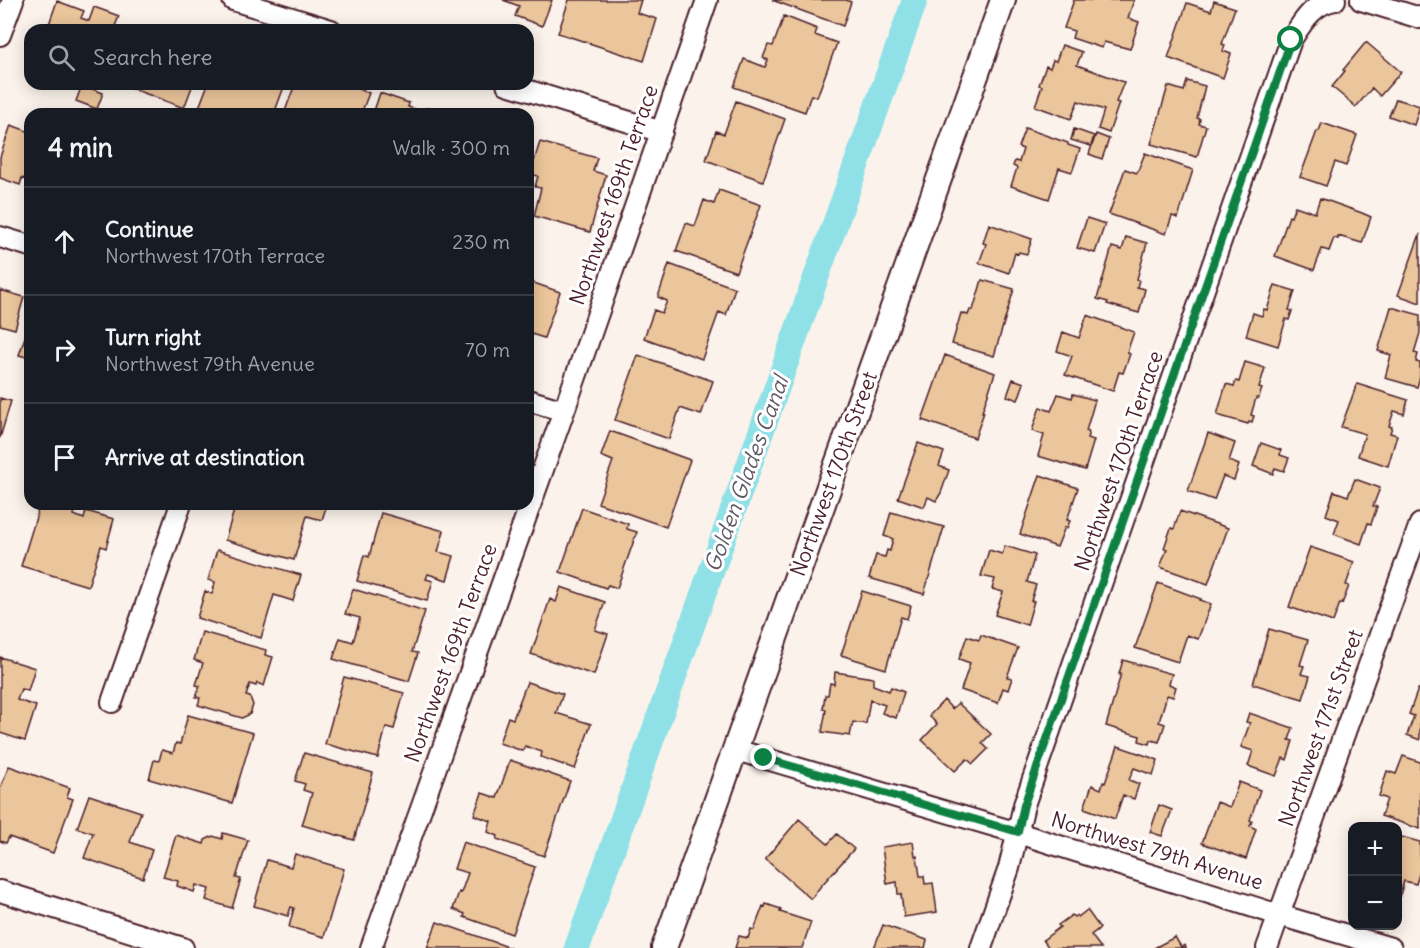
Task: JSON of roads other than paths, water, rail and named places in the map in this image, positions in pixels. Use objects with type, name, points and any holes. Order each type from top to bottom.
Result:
[{"type":"street","points":[[0,35],[13,0]]},
{"type":"street","points":[[233,0],[311,24]]},
{"type":"street","name":"Northwest 169th Terrace","points":[[534,494],[708,0]]},
{"type":"street","name":"Northwest 170th Street","points":[[664,948],[1003,0]]},
{"type":"street","points":[[1361,0],[1420,18]]},
{"type":"street","name":"Northwest 170th Terrace","points":[[981,948],[1010,868],[1024,805],[1291,40],[1307,16],[1330,1]]},
{"type":"street","points":[[526,90],[662,132]]},
{"type":"street","points":[[0,237],[24,244]]},
{"type":"street","points":[[534,402],[564,411]]},
{"type":"street","points":[[112,702],[179,510]]},
{"type":"street","name":"Northwest 169th Terrace","points":[[371,948],[528,510]]},
{"type":"street","name":"Northwest 171st Street","points":[[1267,948],[1420,524]]},
{"type":"street","name":"Northwest 79th Avenue","points":[[736,750],[1018,832],[1391,948]]},
{"type":"street","points":[[0,891],[183,948]]},
{"type":"waterway","name":"Golden Glades Canal","points":[[577,948],[915,0]]}]
